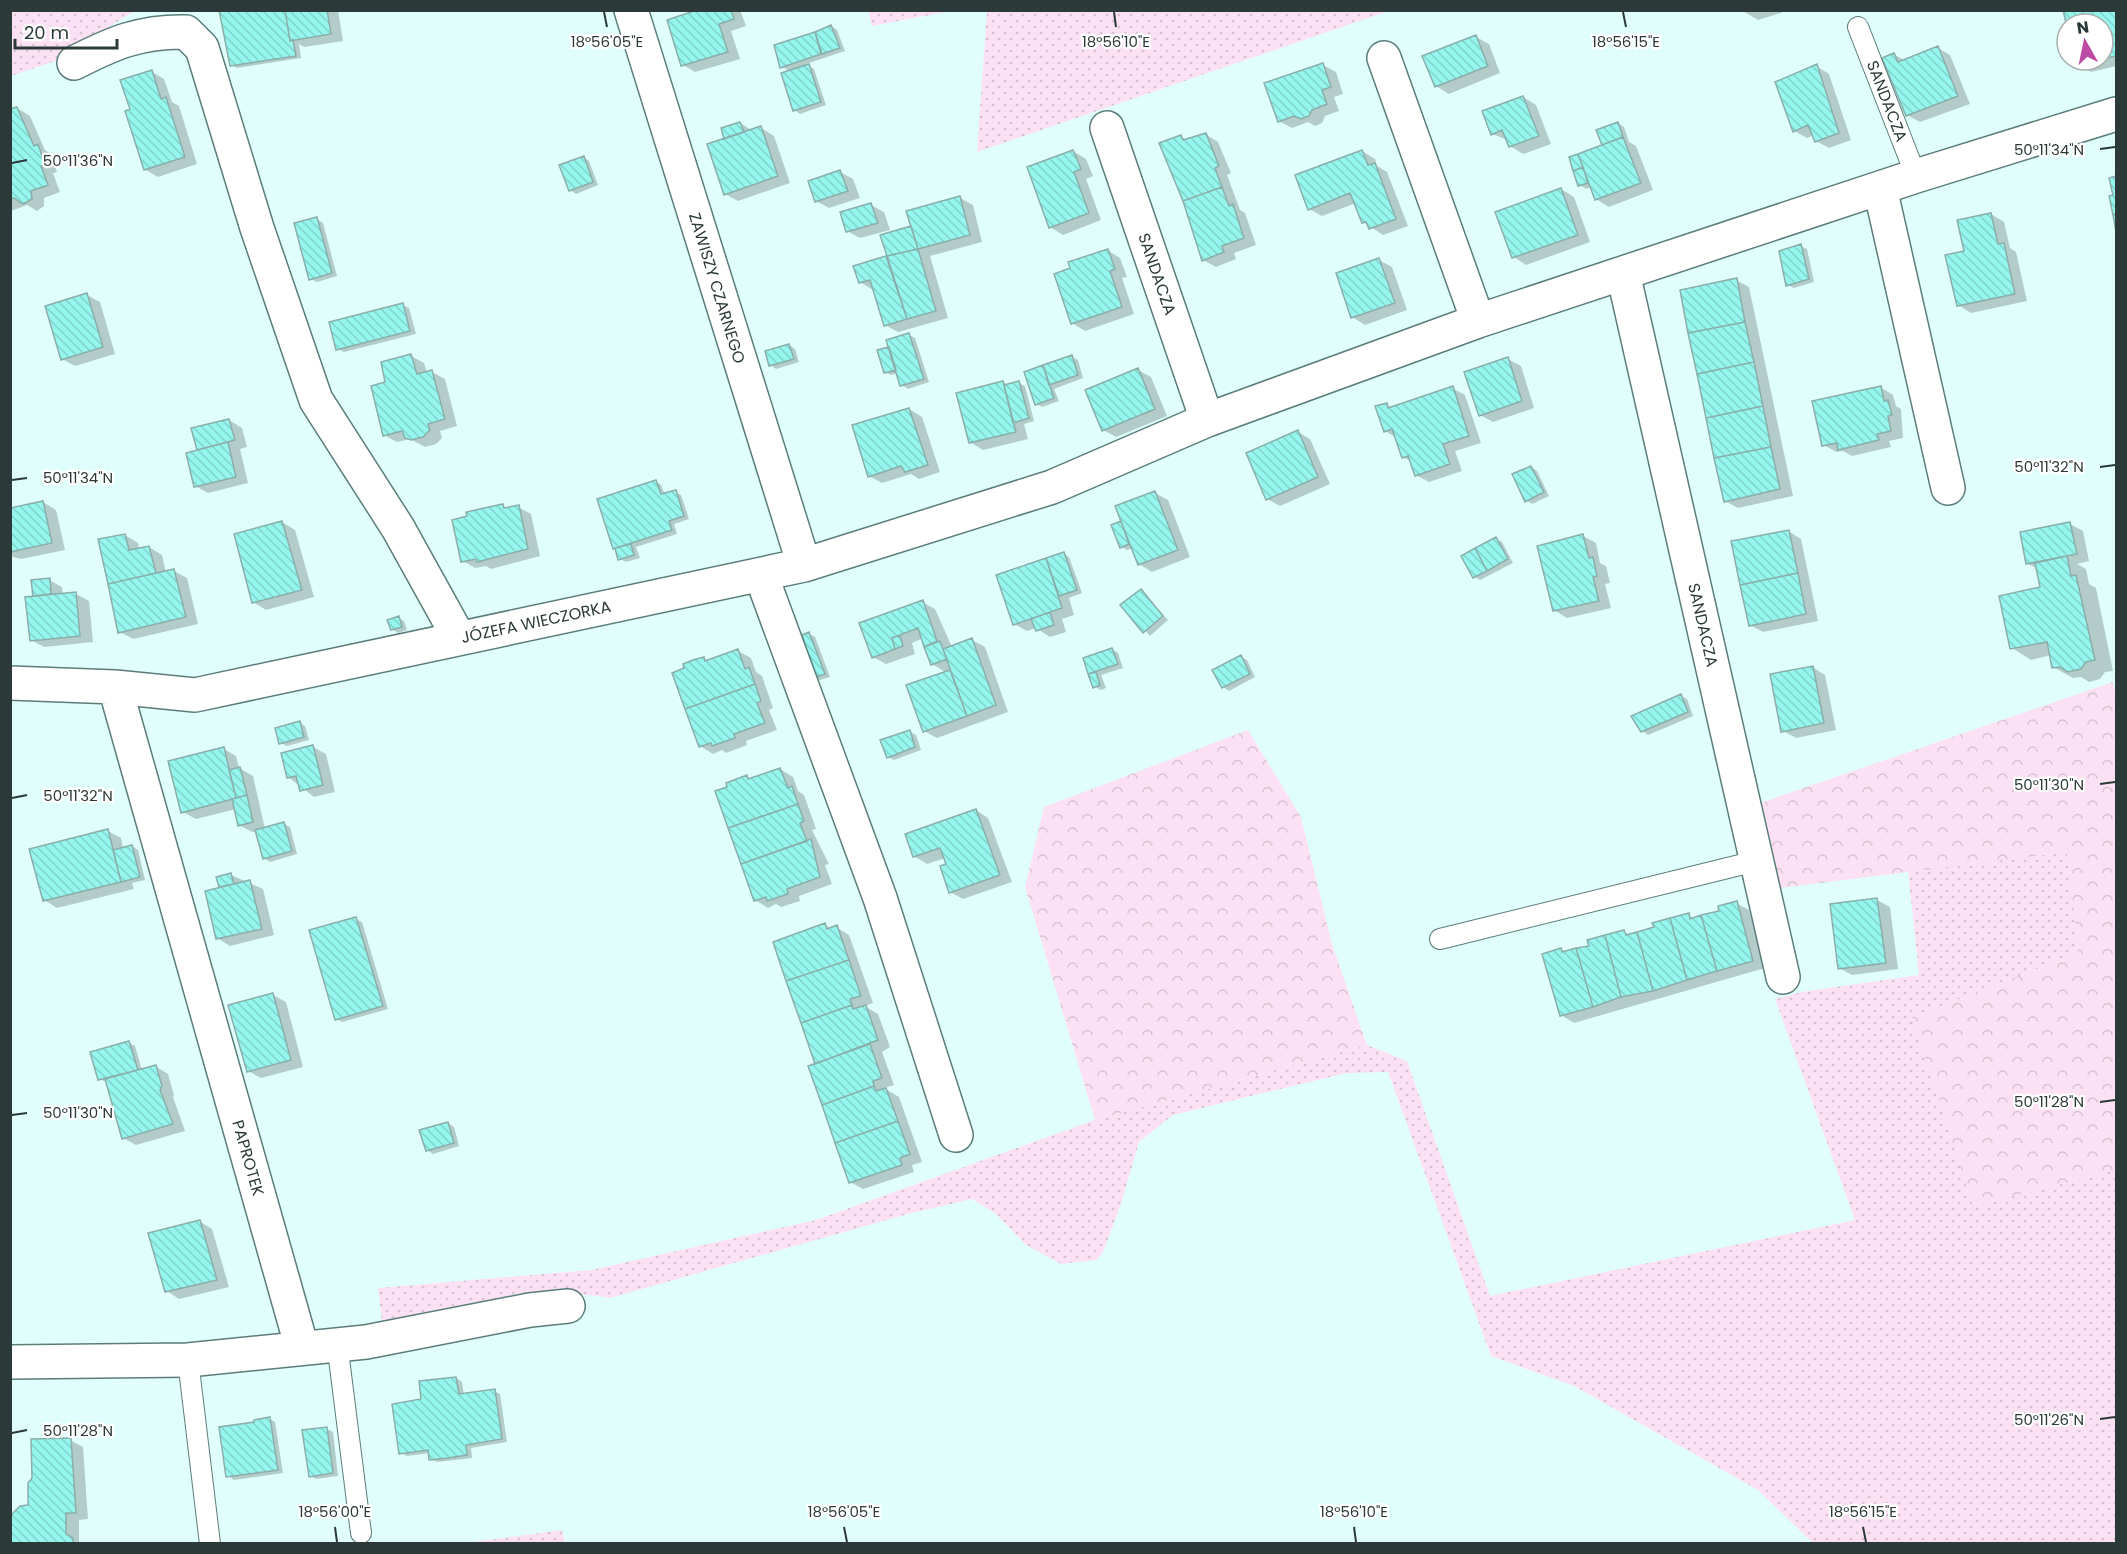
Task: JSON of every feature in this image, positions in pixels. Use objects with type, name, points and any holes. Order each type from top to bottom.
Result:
[{"type":"street","name":"ZAWISZY CZARNEGO","points":[[631,10],[804,566]]},
{"type":"street","points":[[74,63],[116,41],[159,31],[186,32],[202,48],[257,228],[316,400],[398,528],[459,638]]},
{"type":"street","points":[[1384,58],[1478,321]]},
{"type":"street","points":[[1207,420],[1478,321],[1916,176],[2116,114]]},
{"type":"street","name":"SANDACZA","points":[[1107,128],[1207,420]]},
{"type":"street","points":[[1880,188],[1948,488]]},
{"type":"street","name":"SANDACZA","points":[[1623,273],[1783,977]]},
{"type":"street","name":"JÓZEFA WIECZORKA","points":[[10,683],[115,687],[195,695],[804,566],[1052,487],[1207,420]]},
{"type":"street","points":[[761,575],[880,897],[956,1135]]},
{"type":"street","name":"PAPROTEK","points":[[115,687],[302,1348]]},
{"type":"street","points":[[10,1362],[189,1360],[337,1343],[366,1342],[530,1310],[568,1306]]},
{"type":"lane","name":"SANDACZA","points":[[1858,27],[1916,176]]},
{"type":"lane","points":[[1440,939],[1756,861]]},
{"type":"lane","points":[[337,1343],[361,1533]]},
{"type":"lane","points":[[189,1360],[210,1544]]},
{"type":"green space","points":[[868,10],[951,10],[951,11],[872,26]]},
{"type":"green space","points":[[987,10],[1389,11],[977,152]]},
{"type":"green space","points":[[10,11],[134,11],[56,61],[11,76]]},
{"type":"green space","points":[[2113,682],[2116,697],[2116,1170],[1973,1206],[1912,1017],[2079,953],[2067,852],[1780,888],[1760,803]]},
{"type":"green space","points":[[1248,730],[1301,817],[1332,944],[1367,1045],[1095,1120],[1025,887],[1044,807]]},
{"type":"green space","points":[[2067,851],[2079,953],[1913,1017],[1973,1206],[2116,1170],[2116,1543],[1813,1543],[1758,1490],[1574,1386],[1491,1356],[1388,1072],[1347,1073],[1173,1115],[1139,1142],[1120,1207],[1103,1252],[1097,1260],[1061,1264],[1026,1245],[996,1214],[972,1199],[908,1214],[610,1298],[555,1294],[526,1296],[382,1322],[378,1288],[591,1270],[816,1220],[1095,1120],[1367,1045],[1407,1061],[1490,1296],[1855,1220],[1775,999],[1801,992],[1919,975],[1908,871]]},
{"type":"green space","points":[[562,1530],[565,1543],[465,1543]]},
{"type":"building","points":[[219,10],[285,10],[290,41],[293,40],[296,56],[230,66]]},
{"type":"building","points":[[285,10],[327,10],[331,34],[290,41]]},
{"type":"building","points":[[697,10],[731,10],[734,19],[719,24],[728,52],[681,66],[667,20]]},
{"type":"building","points":[[2063,10],[2116,10],[2116,56],[2115,12],[2063,12]]},
{"type":"building","points":[[831,25],[840,48],[822,54],[815,32]]},
{"type":"building","points":[[815,32],[821,54],[780,68],[774,45]]},
{"type":"building","points":[[1476,35],[1488,66],[1435,87],[1422,56]]},
{"type":"building","points":[[1938,46],[1958,96],[1906,116],[1882,58],[1894,53],[1898,62]]},
{"type":"building","points":[[1323,63],[1331,87],[1322,90],[1327,104],[1312,110],[1309,116],[1301,119],[1294,116],[1278,122],[1264,83]]},
{"type":"building","points":[[809,64],[821,102],[793,111],[781,73]]},
{"type":"building","points":[[1817,64],[1839,133],[1815,142],[1808,125],[1793,132],[1775,82]]},
{"type":"building","points":[[152,70],[161,99],[166,97],[185,157],[144,170],[125,111],[130,109],[120,80]]},
{"type":"building","points":[[1523,96],[1539,136],[1509,147],[1502,130],[1491,135],[1482,111]]},
{"type":"building","points":[[17,107],[34,146],[38,144],[45,165],[41,166],[48,185],[31,191],[32,199],[23,204],[14,198],[10,199],[10,109]]},
{"type":"building","points":[[740,122],[744,132],[724,139],[721,128]]},
{"type":"building","points":[[1618,122],[1623,137],[1602,145],[1596,130]]},
{"type":"building","points":[[761,126],[778,176],[724,195],[707,144]]},
{"type":"building","points":[[1206,133],[1219,166],[1215,168],[1222,187],[1183,201],[1159,143],[1181,135],[1183,140]]},
{"type":"building","points":[[1623,137],[1641,183],[1595,200],[1578,154]]},
{"type":"building","points":[[1073,150],[1081,169],[1074,172],[1089,213],[1049,228],[1027,167]]},
{"type":"building","points":[[1362,150],[1368,165],[1375,163],[1396,219],[1369,229],[1366,222],[1362,223],[1350,193],[1308,210],[1295,175]]},
{"type":"building","points":[[1578,154],[1583,167],[1573,171],[1569,157]]},
{"type":"building","points":[[584,156],[593,182],[569,191],[559,165]]},
{"type":"building","points":[[1583,167],[1588,183],[1578,186],[1573,171]]},
{"type":"building","points":[[840,170],[848,191],[815,202],[808,181]]},
{"type":"building","points":[[2116,176],[2116,214],[2113,215],[2109,196],[2113,195],[2109,178]]},
{"type":"building","points":[[1222,187],[1229,206],[1233,204],[1244,238],[1222,246],[1224,252],[1202,261],[1183,201]]},
{"type":"building","points":[[1561,188],[1578,235],[1512,258],[1495,212]]},
{"type":"building","points":[[960,196],[970,235],[918,249],[906,211]]},
{"type":"building","points":[[871,203],[878,223],[846,232],[840,212]]},
{"type":"building","points":[[1991,213],[1998,244],[2004,243],[2015,294],[1957,306],[1945,255],[1964,251],[1957,220]]},
{"type":"building","points":[[2116,214],[2116,232],[2113,215]]},
{"type":"building","points":[[317,217],[332,273],[309,280],[294,223]]},
{"type":"building","points":[[911,226],[918,249],[887,256],[880,235]]},
{"type":"building","points":[[1801,244],[1809,279],[1786,286],[1779,251]]},
{"type":"building","points":[[918,249],[936,311],[907,319],[887,256]]},
{"type":"building","points":[[1108,249],[1115,269],[1110,271],[1122,307],[1071,324],[1054,274],[1070,268],[1068,262]]},
{"type":"building","points":[[886,256],[907,319],[884,326],[870,280],[859,283],[853,266]]},
{"type":"building","points":[[1379,258],[1395,303],[1351,318],[1336,273]]},
{"type":"building","points":[[1737,278],[1745,322],[1688,333],[1680,290]]},
{"type":"building","points":[[87,293],[103,347],[61,360],[45,306]]},
{"type":"building","points":[[403,303],[410,331],[336,350],[329,322]]},
{"type":"building","points":[[1745,322],[1754,362],[1697,374],[1688,333]]},
{"type":"building","points":[[909,333],[924,379],[900,386],[886,340]]},
{"type":"building","points":[[789,344],[794,359],[769,366],[765,351]]},
{"type":"building","points":[[889,347],[896,370],[884,373],[877,350]]},
{"type":"building","points":[[411,354],[417,374],[432,370],[445,419],[428,424],[430,430],[423,437],[411,440],[405,438],[402,431],[383,436],[371,386],[385,382],[381,362]]},
{"type":"building","points":[[1072,355],[1078,375],[1049,385],[1043,365]]},
{"type":"building","points":[[1508,357],[1522,401],[1479,416],[1464,372]]},
{"type":"building","points":[[1754,362],[1763,406],[1706,418],[1697,374]]},
{"type":"building","points":[[1043,365],[1054,398],[1035,405],[1024,372]]},
{"type":"building","points":[[1138,368],[1155,409],[1102,431],[1085,390]]},
{"type":"building","points":[[1003,381],[1016,432],[969,443],[956,393]]},
{"type":"building","points":[[1019,381],[1029,418],[1013,423],[1004,385]]},
{"type":"building","points":[[1453,386],[1469,436],[1443,444],[1450,464],[1415,476],[1408,456],[1402,458],[1392,429],[1384,432],[1375,406],[1387,403],[1388,408]]},
{"type":"building","points":[[1881,386],[1884,401],[1888,400],[1892,415],[1888,416],[1891,431],[1877,434],[1879,440],[1838,450],[1837,443],[1822,446],[1812,401]]},
{"type":"building","points":[[1763,406],[1771,447],[1714,458],[1706,418]]},
{"type":"building","points":[[909,408],[928,465],[905,472],[901,466],[868,477],[852,425]]},
{"type":"building","points":[[229,419],[235,440],[197,450],[191,428]]},
{"type":"building","points":[[1298,430],[1318,477],[1266,500],[1246,453]]},
{"type":"building","points":[[228,442],[236,477],[194,487],[186,453]]},
{"type":"building","points":[[1771,447],[1780,489],[1724,502],[1714,458]]},
{"type":"building","points":[[1531,466],[1544,492],[1525,502],[1512,474]]},
{"type":"building","points":[[656,480],[661,494],[676,490],[684,516],[669,521],[672,530],[613,549],[597,499]]},
{"type":"building","points":[[1155,491],[1178,550],[1138,565],[1115,506]]},
{"type":"building","points":[[43,501],[52,543],[10,552],[10,508]]},
{"type":"building","points":[[503,504],[504,508],[519,505],[528,549],[477,562],[476,559],[461,562],[452,520],[467,516],[466,512]]},
{"type":"building","points":[[282,521],[302,590],[252,603],[234,534]]},
{"type":"building","points":[[1121,521],[1129,544],[1120,548],[1111,525]]},
{"type":"building","points":[[2070,522],[2077,554],[2026,564],[2020,532]]},
{"type":"building","points":[[1789,530],[1798,573],[1740,585],[1731,541]]},
{"type":"building","points":[[125,534],[129,550],[149,546],[156,573],[108,584],[98,539]]},
{"type":"building","points":[[1583,534],[1589,558],[1593,557],[1597,576],[1593,577],[1599,601],[1553,611],[1537,546]]},
{"type":"building","points":[[1496,537],[1508,559],[1487,571],[1475,548]]},
{"type":"building","points":[[631,544],[634,555],[618,560],[615,548]]},
{"type":"building","points":[[1475,548],[1487,571],[1473,578],[1461,556]]},
{"type":"building","points":[[1064,552],[1077,590],[1059,596],[1046,558]]},
{"type":"building","points":[[2067,556],[2071,576],[2076,575],[2095,660],[2086,662],[2081,669],[2068,672],[2060,667],[2052,668],[2047,642],[2010,649],[1999,596],[2040,587],[2035,563]]},
{"type":"building","points":[[1046,558],[1062,608],[1013,625],[996,575]]},
{"type":"building","points":[[174,569],[186,617],[118,633],[108,584]]},
{"type":"building","points":[[1798,573],[1806,614],[1749,626],[1740,585]]},
{"type":"building","points":[[50,578],[51,594],[33,596],[31,580]]},
{"type":"building","points":[[1141,589],[1163,616],[1143,633],[1120,605]]},
{"type":"building","points":[[76,592],[80,636],[30,641],[25,597]]},
{"type":"building","points":[[923,600],[937,641],[924,647],[918,628],[892,638],[895,649],[872,658],[859,623]]},
{"type":"building","points":[[1050,612],[1054,625],[1036,631],[1031,619]]},
{"type":"building","points":[[399,616],[402,627],[391,630],[387,620]]},
{"type":"building","points":[[809,632],[825,674],[813,678],[801,643],[804,641],[802,635]]},
{"type":"building","points":[[900,635],[903,646],[895,649],[892,638]]},
{"type":"building","points":[[972,638],[996,705],[967,716],[943,649]]},
{"type":"building","points":[[940,641],[947,659],[931,665],[924,647]]},
{"type":"building","points":[[1112,648],[1118,664],[1088,674],[1083,658]]},
{"type":"building","points":[[738,649],[745,669],[749,667],[755,684],[685,709],[672,673],[684,668],[683,664],[693,660],[704,657],[705,661]]},
{"type":"building","points":[[1241,655],[1250,674],[1222,688],[1212,670]]},
{"type":"building","points":[[1813,666],[1824,723],[1781,732],[1770,674]]},
{"type":"building","points":[[950,670],[967,716],[923,732],[906,685]]},
{"type":"building","points":[[1096,672],[1100,685],[1093,688],[1088,674]]},
{"type":"building","points":[[755,684],[761,701],[757,703],[765,723],[734,734],[735,738],[712,746],[711,743],[699,747],[685,709]]},
{"type":"building","points":[[1681,694],[1688,712],[1641,732],[1631,716]]},
{"type":"building","points":[[300,721],[304,737],[279,744],[275,728]]},
{"type":"building","points":[[910,730],[915,747],[887,758],[880,740]]},
{"type":"building","points":[[313,745],[323,785],[300,791],[296,776],[287,778],[281,753]]},
{"type":"building","points":[[224,747],[236,798],[181,813],[168,761]]},
{"type":"building","points":[[240,767],[247,795],[236,798],[229,770]]},
{"type":"building","points":[[780,768],[788,788],[792,786],[798,804],[728,828],[715,791],[727,787],[726,783],[747,775],[748,779]]},
{"type":"building","points":[[247,795],[253,822],[238,826],[232,799]]},
{"type":"building","points":[[798,804],[804,821],[800,823],[807,841],[741,864],[728,828]]},
{"type":"building","points":[[976,809],[1000,875],[949,893],[940,866],[946,864],[940,848],[913,857],[905,834]]},
{"type":"building","points":[[284,822],[292,851],[263,859],[255,830]]},
{"type":"building","points":[[108,829],[121,882],[43,901],[29,849]]},
{"type":"building","points":[[811,839],[820,877],[787,889],[788,894],[767,901],[766,897],[754,901],[741,864]]},
{"type":"building","points":[[132,845],[140,877],[121,882],[113,850]]},
{"type":"building","points":[[231,873],[234,884],[219,887],[216,877]]},
{"type":"building","points":[[250,880],[262,929],[216,939],[205,891]]},
{"type":"building","points":[[1877,898],[1886,963],[1838,969],[1830,904]]},
{"type":"building","points":[[1737,901],[1753,961],[1717,971],[1701,915],[1719,911],[1718,906]]},
{"type":"building","points":[[1689,913],[1690,919],[1701,915],[1717,971],[1687,980],[1670,918]]},
{"type":"building","points":[[356,917],[383,1006],[335,1020],[309,930]]},
{"type":"building","points":[[1670,918],[1687,980],[1653,991],[1637,932],[1654,927],[1652,923]]},
{"type":"building","points":[[825,923],[827,929],[837,925],[849,960],[786,981],[773,942]]},
{"type":"building","points":[[1624,930],[1626,935],[1637,932],[1653,991],[1621,997],[1605,935]]},
{"type":"building","points":[[1605,935],[1621,997],[1593,1007],[1576,948],[1589,946],[1587,940]]},
{"type":"building","points":[[1561,948],[1562,952],[1576,948],[1593,1007],[1560,1016],[1542,954]]},
{"type":"building","points":[[849,960],[861,996],[850,999],[852,1005],[801,1023],[786,981]]},
{"type":"building","points":[[273,993],[291,1060],[247,1072],[228,1005]]},
{"type":"building","points":[[852,1005],[853,1009],[866,1005],[878,1040],[815,1064],[801,1023]]},
{"type":"building","points":[[129,1041],[138,1070],[98,1080],[90,1052]]},
{"type":"building","points":[[870,1044],[882,1078],[873,1081],[874,1086],[822,1105],[808,1066]]},
{"type":"building","points":[[156,1065],[162,1086],[160,1090],[173,1124],[122,1139],[105,1079]]},
{"type":"building","points":[[874,1086],[876,1091],[886,1088],[898,1121],[835,1143],[822,1105]]},
{"type":"building","points":[[898,1121],[910,1154],[900,1158],[902,1165],[849,1183],[835,1143]]},
{"type":"building","points":[[448,1122],[454,1143],[426,1151],[419,1130]]},
{"type":"building","points":[[200,1220],[217,1280],[165,1292],[148,1233]]},
{"type":"building","points":[[456,1377],[459,1394],[495,1389],[502,1439],[466,1445],[467,1455],[448,1458],[429,1460],[428,1450],[399,1454],[392,1404],[421,1399],[419,1381]]},
{"type":"building","points":[[270,1417],[278,1470],[226,1477],[219,1427],[254,1422],[254,1420]]},
{"type":"building","points":[[327,1427],[333,1473],[309,1477],[302,1430]]},
{"type":"building","points":[[71,1438],[76,1513],[66,1513],[66,1534],[73,1538],[73,1544],[10,1544],[10,1516],[20,1506],[28,1505],[28,1483],[32,1478],[31,1439]]}]
